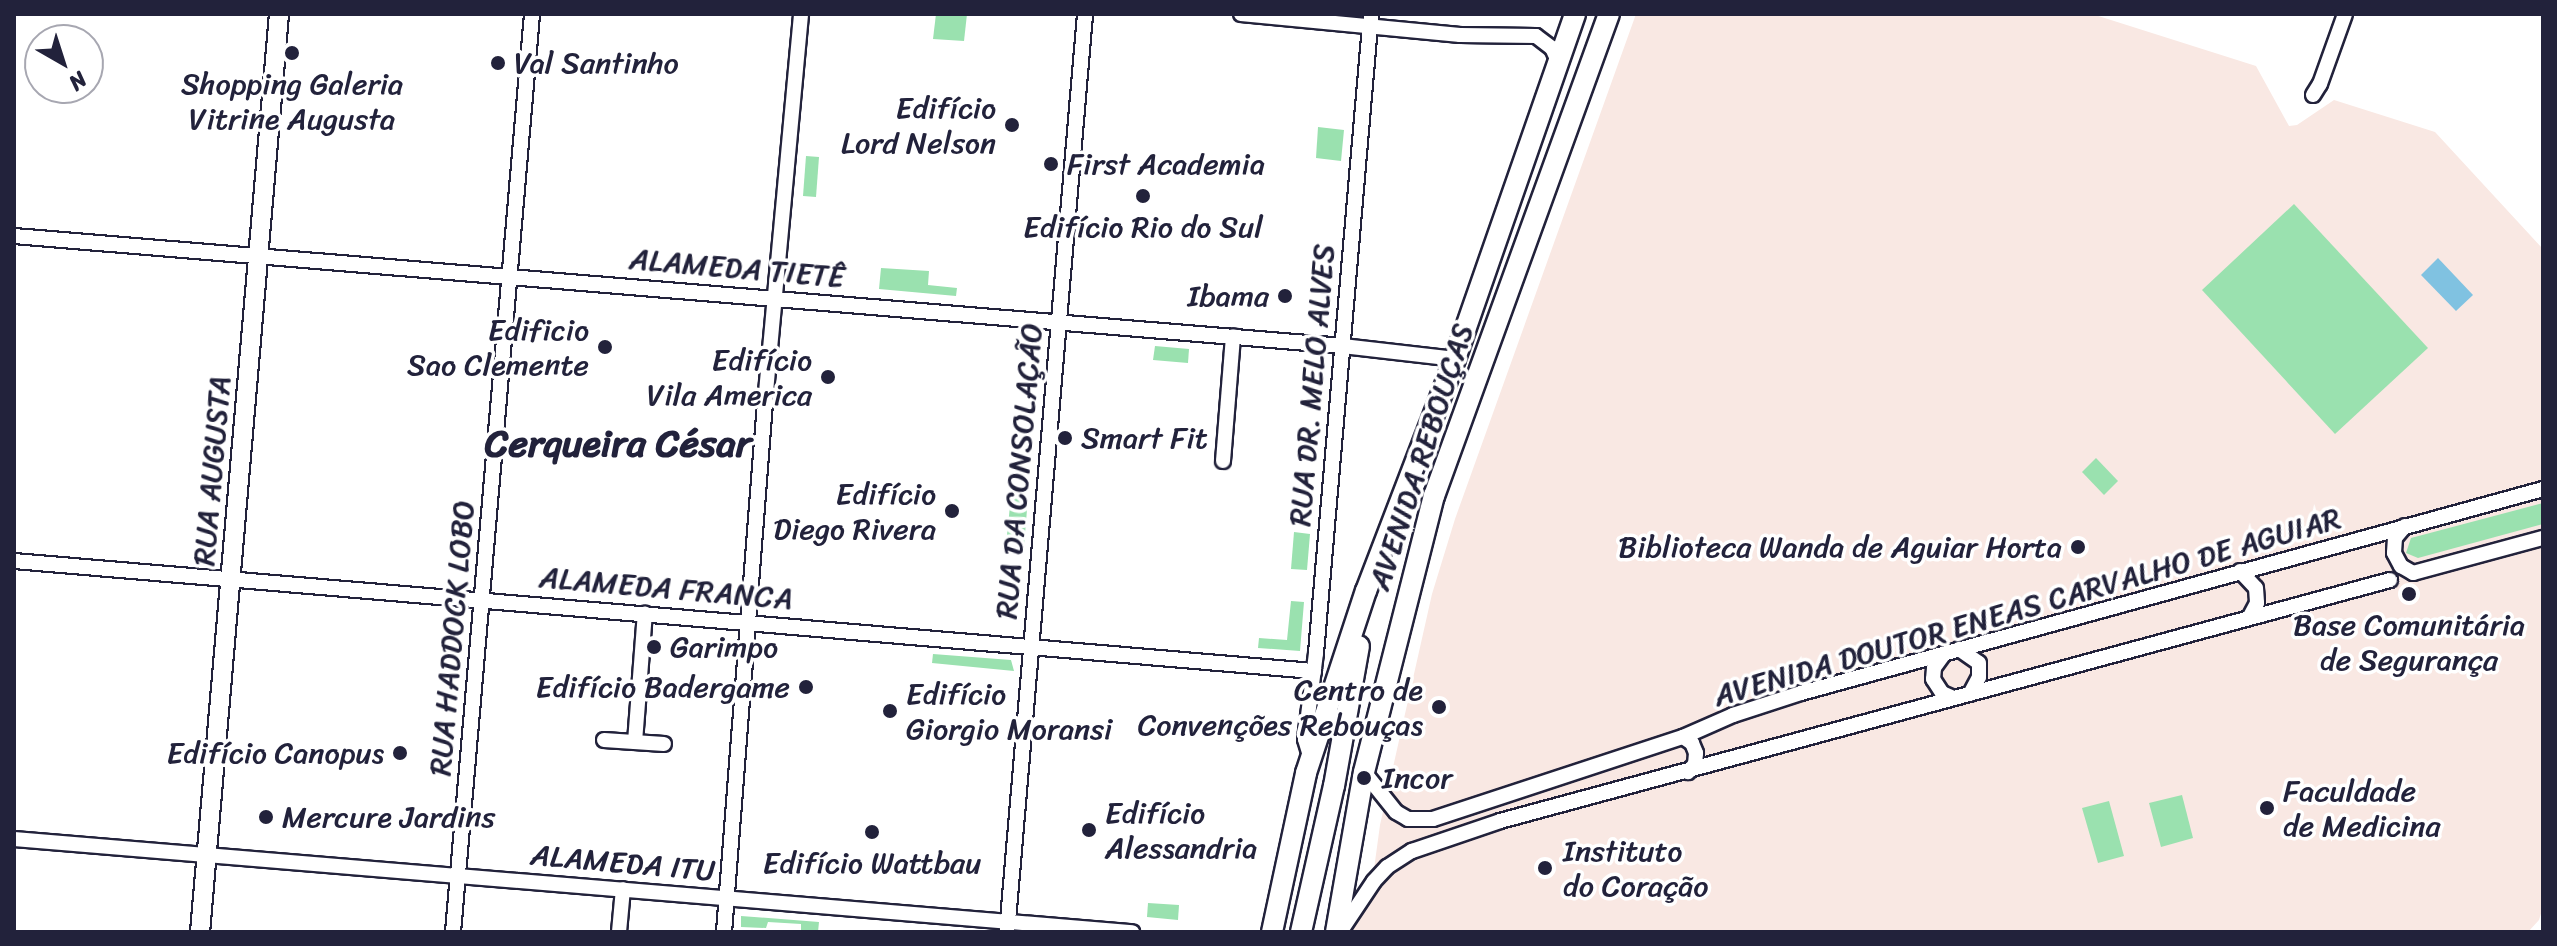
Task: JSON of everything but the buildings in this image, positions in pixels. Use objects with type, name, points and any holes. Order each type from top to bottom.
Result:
[{"type":"main road","name":"RUA AUGUSTA","points":[[200,932],[279,14]]},
{"type":"main road","name":"AVENIDA REBOUÇAS","points":[[1272,932],[1311,760],[1366,591],[1455,359],[1575,14]]},
{"type":"main road","name":"AVENIDA REBOUÇAS","points":[[1338,932],[1364,772],[1402,613],[1442,472],[1609,14]]},
{"type":"main road","name":"AVENIDA REBOUÇAS","points":[[1301,932],[1334,786],[1366,591]]},
{"type":"street","name":"RUA HADDOCK LOBO","points":[[453,932],[532,14]]},
{"type":"street","points":[[724,932],[801,14]]},
{"type":"street","name":"RUA DA CONSOLAÇÃO","points":[[1007,927],[1085,14]]},
{"type":"street","points":[[1241,14],[1371,20],[1460,35],[1536,36],[1552,48],[1558,61]]},
{"type":"street","points":[[2313,95],[2320,84],[2345,14]]},
{"type":"street","name":"RUA DR. MELO ALVES","points":[[1311,760],[1305,739],[1314,671],[1343,346],[1354,178],[1371,20]]},
{"type":"street","name":"ALAMEDA TIETÊ","points":[[14,236],[1233,336],[1455,359]]},
{"type":"street","points":[[1223,461],[1233,336]]},
{"type":"street","name":"AVENIDA DOUTOR ENEAS CARVALHO DE AGUIAR","points":[[1364,772],[1387,802],[1408,819],[1433,819],[1683,737],[1801,693],[2543,489]]},
{"type":"street","points":[[2409,524],[2398,534],[2393,548],[2397,562],[2413,573],[2543,538]]},
{"type":"street","name":"ALAMEDA FRANCA","points":[[14,561],[1314,671]]},
{"type":"street","points":[[2240,571],[2256,588],[2257,603],[2250,616]]},
{"type":"street","points":[[1338,932],[1374,881],[1399,857],[1500,821],[2390,580]]},
{"type":"street","points":[[635,742],[645,613]]},
{"type":"street","points":[[1954,698],[1938,689],[1933,679],[1936,663],[1952,651],[1979,663],[1979,677],[1970,694]]},
{"type":"street","points":[[1683,737],[1692,743],[1696,753],[1695,764],[1688,772]]},
{"type":"street","points":[[604,740],[664,744]]},
{"type":"street","points":[[1494,798],[1491,813],[1500,821]]},
{"type":"street","name":"ALAMEDA ITU","points":[[14,839],[727,898],[1007,927],[1132,932]]},
{"type":"street","points":[[619,932],[623,889]]},
{"type":"shaded area","points":[[1636,14],[2092,14],[2256,66],[2289,126],[2297,125],[2334,100],[2435,132],[2543,249],[2543,907],[2539,920],[2528,932],[1352,932],[1374,869],[1380,825],[1432,594],[1455,519]]},
{"type":"green space","points":[[936,14],[967,14],[964,41],[933,39]]},
{"type":"green space","points":[[1318,127],[1344,130],[1341,161],[1316,158]]},
{"type":"green space","points":[[806,156],[819,157],[816,197],[803,196]]},
{"type":"green space","points":[[2294,204],[2428,348],[2335,434],[2202,290]]},
{"type":"green space","points":[[881,268],[929,271],[928,285],[957,288],[956,296],[879,289]]},
{"type":"green space","points":[[1155,346],[1189,349],[1188,363],[1153,360]]},
{"type":"green space","points":[[2096,458],[2118,481],[2104,495],[2082,472]]},
{"type":"green space","points":[[1011,496],[1028,497],[1024,547],[1006,545]]},
{"type":"green space","points":[[2543,503],[2543,524],[2418,558],[2406,553],[2411,538]]},
{"type":"green space","points":[[1294,532],[1310,534],[1307,570],[1291,569]]},
{"type":"green space","points":[[1291,601],[1304,602],[1300,651],[1258,648],[1259,638],[1287,640]]},
{"type":"green space","points":[[933,654],[1011,660],[1014,671],[932,663]]},
{"type":"green space","points":[[2182,795],[2193,838],[2161,847],[2149,803]]},
{"type":"green space","points":[[2109,801],[2124,856],[2098,863],[2082,808]]},
{"type":"green space","points":[[1148,903],[1179,905],[1178,920],[1147,917]]},
{"type":"green space","points":[[741,916],[819,922],[818,932],[801,932],[801,924],[768,922],[766,928],[741,927]]},
{"type":"water","points":[[2438,258],[2473,295],[2456,311],[2421,275]]},
{"type":"place","name":"Shopping Galeria Vitrine Augusta","points":[[292,53]]},
{"type":"place","name":"Val Santinho","points":[[498,63]]},
{"type":"place","name":"Edifício Lord Nelson","points":[[1012,125]]},
{"type":"place","name":"First Academia","points":[[1051,164]]},
{"type":"place","name":"Edifício Rio do Sul","points":[[1143,196]]},
{"type":"place","name":"Ibama","points":[[1285,296]]},
{"type":"place","name":"Edificio Sao Clemente","points":[[605,347]]},
{"type":"place","name":"Edifício Vila America","points":[[828,377]]},
{"type":"place","name":"Smart Fit","points":[[1065,438]]},
{"type":"place","name":"Edifício Diego Rivera","points":[[952,511]]},
{"type":"place","name":"Biblioteca Wanda de Aguiar Horta","points":[[2078,547]]},
{"type":"place","name":"Base Comunitária de Segurança","points":[[2409,594]]},
{"type":"place","name":"Garimpo","points":[[654,647]]},
{"type":"place","name":"Edifício Badergame","points":[[806,687]]},
{"type":"place","name":"Centro de Convenções Rebouças","points":[[1439,707]]},
{"type":"place","name":"Edifício Giorgio Moransi","points":[[890,711]]},
{"type":"place","name":"Edifício Canopus","points":[[400,753]]},
{"type":"place","name":"Incor","points":[[1364,778]]},
{"type":"place","name":"Faculdade de Medicina","points":[[2267,808]]},
{"type":"place","name":"Mercure Jardins","points":[[266,817]]},
{"type":"place","name":"Edifício Alessandria","points":[[1089,830]]},
{"type":"place","name":"Edifício Wattbau","points":[[872,832]]},
{"type":"place","name":"Instituto do Coração","points":[[1545,868]]},
{"type":"district","name":"Cerqueira César","points":[[618,444]]}]
